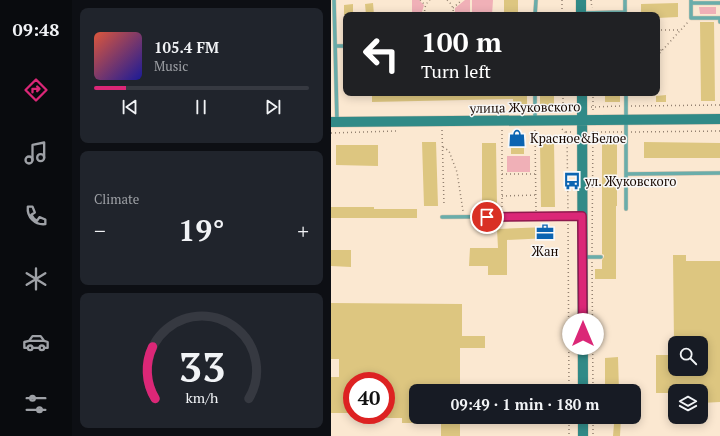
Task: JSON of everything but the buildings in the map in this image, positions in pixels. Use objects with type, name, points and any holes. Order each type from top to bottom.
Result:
[{"type":"street","points":[[581,0],[581,12]]},
{"type":"street","points":[[582,96],[583,384]]},
{"type":"street","name":"улица Жуковского","points":[[334,122],[535,125],[562,119],[720,119]]},
{"type":"street","points":[[583,424],[583,436]]},
{"type":"lane","points":[[334,0],[334,122]]},
{"type":"lane","points":[[535,0],[535,12]]},
{"type":"lane","points":[[625,0],[625,12]]},
{"type":"lane","points":[[720,3],[691,2],[691,18],[720,18]]},
{"type":"lane","points":[[720,13],[720,22]]},
{"type":"lane","points":[[335,46],[343,46]]},
{"type":"lane","points":[[535,96],[535,125]]},
{"type":"lane","points":[[626,96],[626,209]]},
{"type":"lane","points":[[626,174],[720,173]]},
{"type":"lane","points":[[442,217],[582,216]]},
{"type":"lane","points":[[583,257],[601,257]]},
{"type":"path","points":[[420,0],[425,6]]},
{"type":"path","points":[[424,12],[425,6],[430,0]]},
{"type":"path","points":[[447,0],[450,2],[453,12]]},
{"type":"path","points":[[453,8],[462,0]]},
{"type":"path","points":[[562,0],[562,12]]},
{"type":"path","points":[[660,52],[691,18]]},
{"type":"path","points":[[660,30],[680,30]]},
{"type":"path","points":[[563,96],[562,130],[566,132],[567,136],[569,384]]},
{"type":"path","points":[[593,96],[593,107],[720,105]]},
{"type":"path","points":[[535,125],[536,216]]},
{"type":"path","points":[[442,130],[444,205]]},
{"type":"path","points":[[502,130],[503,217]]},
{"type":"path","points":[[566,132],[720,131]]},
{"type":"path","points":[[331,133],[354,132]]},
{"type":"path","points":[[443,147],[449,151],[457,172],[464,217]]},
{"type":"path","points":[[502,174],[536,174]]},
{"type":"path","points":[[502,196],[536,195]]},
{"type":"path","points":[[569,424],[569,436]]},
{"type":"path","points":[[593,424],[593,436]]},
{"type":"shaded area","points":[[412,0],[419,0],[424,5],[422,12],[412,12]]},
{"type":"shaded area","points":[[465,0],[470,0],[470,12],[455,12],[455,8]]},
{"type":"shaded area","points":[[472,0],[493,0],[492,12],[472,12]]},
{"type":"shaded area","points":[[699,7],[716,7],[716,14],[700,14]]},
{"type":"shaded area","points":[[507,156],[530,156],[530,172],[507,172]]},
{"type":"place","name":"Красное&Белое","points":[[517,138]]},
{"type":"place","name":"ул. Жуковского","points":[[572,181]]},
{"type":"place","name":"Жан","points":[[545,232]]},
{"type":"route","points":[[487,217],[582,216],[583,334]]}]
